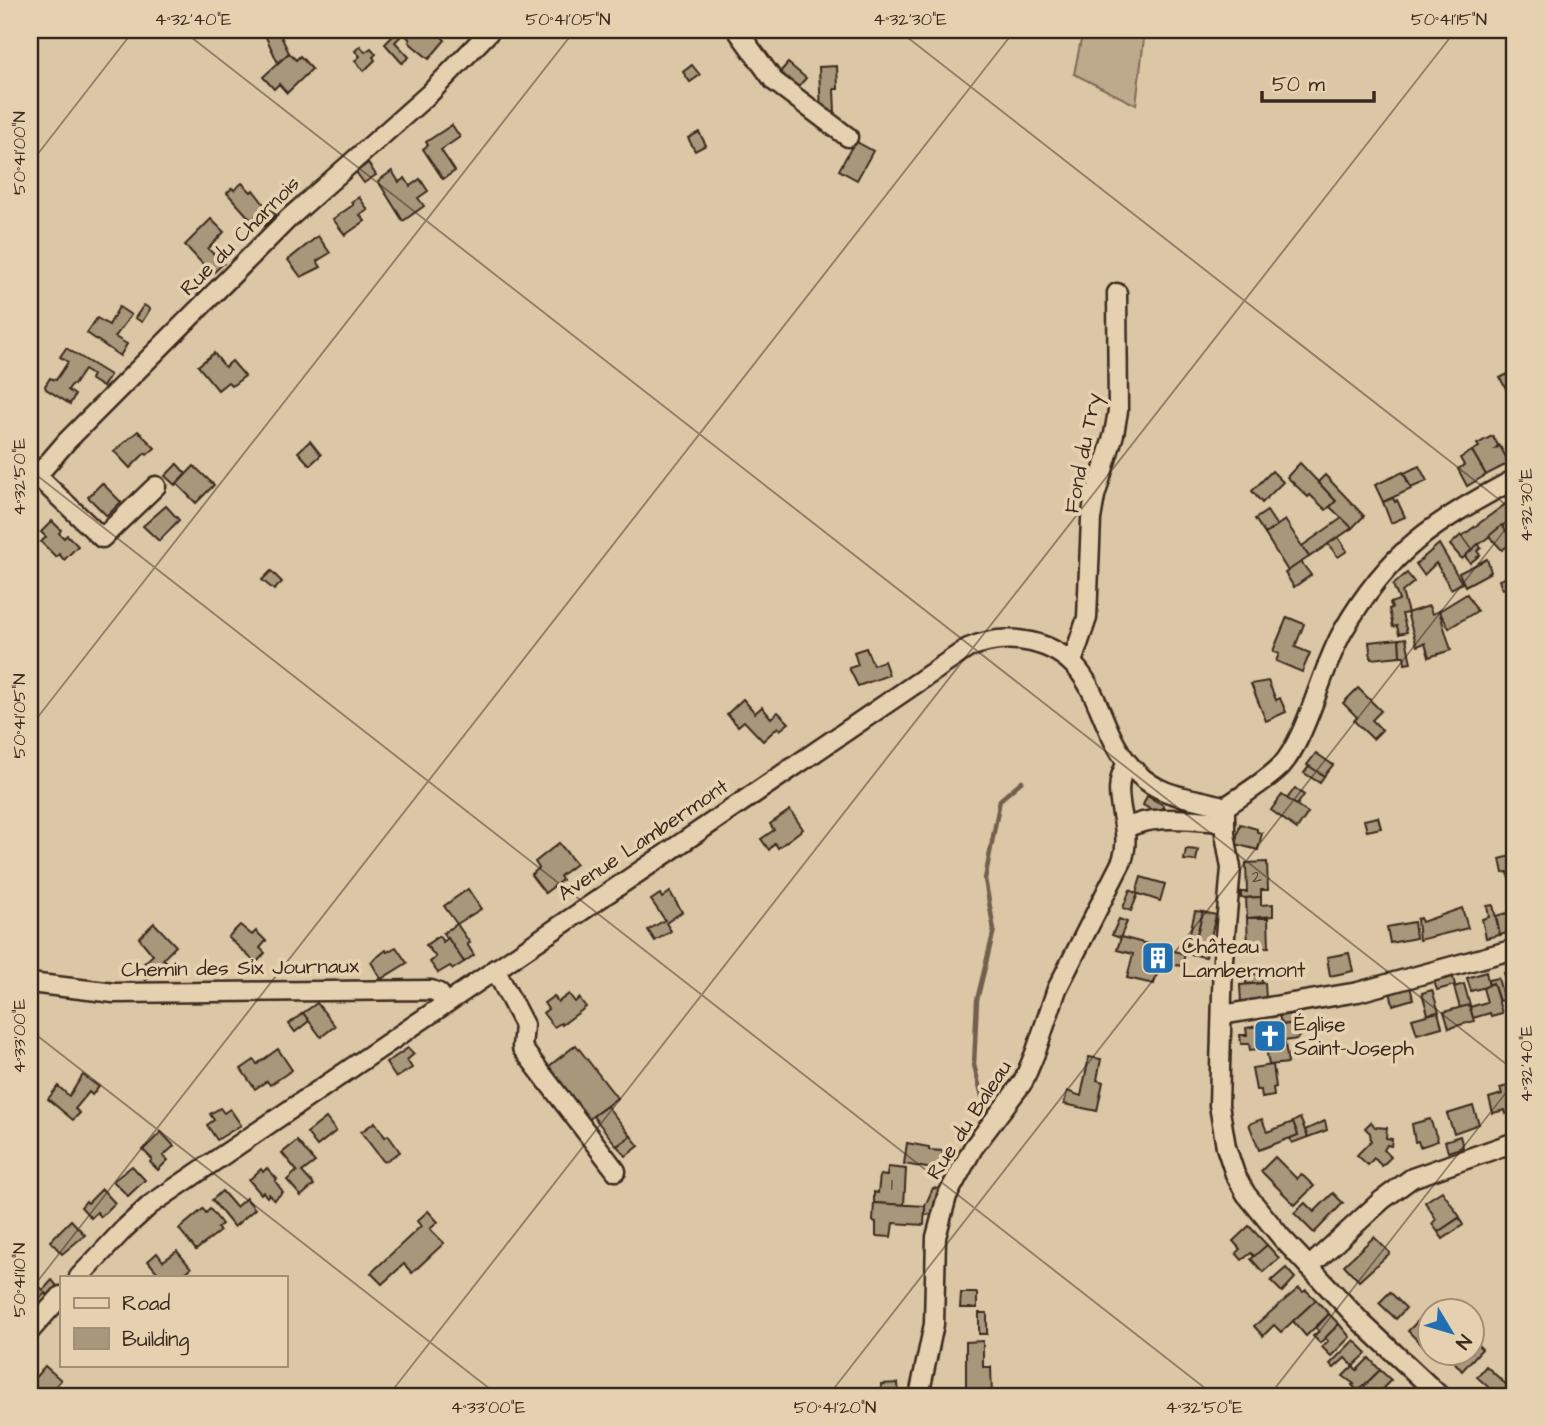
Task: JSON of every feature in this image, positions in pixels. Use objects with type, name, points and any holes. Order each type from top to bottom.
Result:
[{"type":"street","name":"Rue du Charnois","points":[[33,480],[67,441],[288,219],[429,93],[491,30]]},
{"type":"street","points":[[737,30],[774,81],[848,137]]},
{"type":"street","name":"Fond du Try","points":[[1072,662],[1087,618],[1091,519],[1095,496],[1114,434],[1118,411],[1117,293]]},
{"type":"street","points":[[1126,828],[1152,819],[1225,815],[1270,775],[1287,757],[1298,738],[1338,641],[1366,593],[1385,570],[1408,545],[1448,515],[1515,479]]},
{"type":"street","points":[[33,480],[102,538],[156,486]]},
{"type":"street","name":"Avenue Lambermont","points":[[80,1276],[125,1227],[150,1205],[968,648],[994,639],[1022,640],[1048,648],[1072,662],[1093,695],[1127,763],[1154,786],[1225,815]]},
{"type":"street","name":"Rue du Baleau","points":[[919,1396],[920,1381],[934,1325],[936,1237],[942,1209],[973,1148],[1023,1082],[1057,989],[1122,861],[1127,844],[1118,796],[1121,773],[1127,763]]},
{"type":"street","points":[[1225,815],[1224,834],[1231,868],[1223,960],[1219,1105],[1230,1161],[1246,1194],[1309,1267],[1362,1323],[1440,1396]]},
{"type":"street","points":[[1222,1015],[1358,992],[1515,949]]},
{"type":"street","points":[[495,969],[524,1025],[522,1048],[616,1171]]},
{"type":"street","name":"Chemin des Six Journaux","points":[[30,983],[114,993],[431,990],[439,993],[445,1003]]},
{"type":"street","points":[[1309,1267],[1382,1200],[1412,1178],[1515,1142]]},
{"type":"street","points":[[30,1331],[60,1297]]},
{"type":"shaded area","points":[[1083,30],[1145,30],[1136,105],[1074,74]]},
{"type":"building","points":[[278,30],[289,53],[278,63],[264,33]]},
{"type":"building","points":[[401,30],[424,30],[430,36],[436,31],[445,40],[429,59],[409,42]]},
{"type":"building","points":[[396,33],[400,37],[395,42],[409,57],[402,63],[385,44]]},
{"type":"building","points":[[360,46],[365,52],[371,48],[376,54],[373,57],[375,60],[364,71],[355,61],[360,56],[355,51]]},
{"type":"building","points":[[289,53],[296,60],[300,56],[312,69],[287,93],[279,84],[274,89],[263,77]]},
{"type":"building","points":[[788,63],[806,78],[798,87],[780,72]]},
{"type":"building","points":[[692,65],[700,75],[690,82],[683,72]]},
{"type":"building","points":[[837,66],[835,112],[821,113],[819,67]]},
{"type":"building","points":[[452,125],[460,137],[441,150],[455,171],[443,179],[423,149],[428,145],[426,142]]},
{"type":"building","points":[[699,132],[706,145],[695,151],[688,138]]},
{"type":"building","points":[[855,141],[873,151],[857,180],[839,170]]},
{"type":"building","points":[[368,163],[376,175],[364,183],[356,172]]},
{"type":"building","points":[[392,171],[399,182],[405,178],[410,186],[420,179],[428,191],[418,198],[424,206],[403,221],[378,181]]},
{"type":"building","points":[[242,183],[251,192],[253,190],[266,207],[252,221],[227,193]]},
{"type":"building","points":[[359,197],[368,210],[360,215],[365,221],[345,235],[333,219],[353,205],[351,202]]},
{"type":"building","points":[[266,206],[276,215],[265,226],[255,217]]},
{"type":"building","points":[[211,219],[224,232],[208,249],[224,263],[212,274],[185,245]]},
{"type":"building","points":[[318,236],[330,253],[317,261],[321,267],[301,277],[288,260]]},
{"type":"building","points":[[144,305],[150,309],[142,322],[135,318]]},
{"type":"building","points":[[119,307],[131,315],[115,337],[127,344],[120,356],[87,333],[97,318],[109,325]]},
{"type":"building","points":[[66,348],[110,375],[103,387],[90,379],[92,375],[84,370],[68,390],[75,395],[70,404],[45,386],[50,378],[56,380],[68,362],[60,357]]},
{"type":"building","points":[[214,353],[225,367],[232,361],[245,376],[232,386],[228,382],[218,390],[198,366]]},
{"type":"building","points":[[1515,370],[1515,394],[1510,396],[1500,378]]},
{"type":"building","points":[[138,431],[155,448],[147,455],[145,453],[130,468],[114,451]]},
{"type":"building","points":[[1492,436],[1498,445],[1496,448],[1500,446],[1509,463],[1486,475],[1472,451],[1479,447],[1477,444]]},
{"type":"building","points":[[310,441],[321,455],[310,465],[298,452]]},
{"type":"building","points":[[1472,451],[1486,475],[1467,486],[1458,469],[1464,465],[1460,458]]},
{"type":"building","points":[[1300,463],[1336,501],[1326,510],[1287,477]]},
{"type":"building","points":[[177,464],[186,474],[175,485],[165,476]]},
{"type":"building","points":[[194,466],[214,485],[196,503],[177,484]]},
{"type":"building","points":[[1419,466],[1427,481],[1411,488],[1404,473]]},
{"type":"building","points":[[1272,471],[1283,482],[1262,503],[1252,491]]},
{"type":"building","points":[[1403,472],[1411,489],[1383,502],[1375,485]]},
{"type":"building","points":[[1325,475],[1364,516],[1352,528],[1330,507],[1336,501],[1318,482]]},
{"type":"building","points":[[102,483],[121,502],[107,516],[88,497]]},
{"type":"building","points":[[1393,498],[1395,502],[1397,500],[1405,517],[1391,523],[1383,502]]},
{"type":"building","points":[[1511,500],[1515,506],[1515,516],[1472,550],[1462,536]]},
{"type":"building","points":[[166,506],[179,520],[159,541],[143,526]]},
{"type":"building","points":[[1267,511],[1277,526],[1265,534],[1255,519]]},
{"type":"building","points":[[1342,518],[1352,528],[1309,557],[1302,546]]},
{"type":"building","points":[[1285,520],[1309,557],[1288,571],[1265,534]]},
{"type":"building","points":[[52,521],[61,530],[59,533],[64,538],[67,535],[78,546],[64,560],[59,554],[56,557],[41,542],[46,537],[41,532]]},
{"type":"building","points":[[1502,525],[1513,542],[1502,550],[1489,536]]},
{"type":"building","points":[[1461,535],[1472,550],[1462,559],[1450,545]]},
{"type":"building","points":[[1338,537],[1347,551],[1338,557],[1328,544]]},
{"type":"building","points":[[1439,544],[1462,583],[1451,589],[1436,563],[1424,575],[1416,564]]},
{"type":"building","points":[[1478,544],[1481,548],[1477,551],[1480,555],[1470,563],[1465,556]]},
{"type":"building","points":[[1487,559],[1491,572],[1465,586],[1459,573]]},
{"type":"building","points":[[1301,562],[1311,575],[1294,587],[1285,573]]},
{"type":"building","points":[[271,571],[282,582],[274,590],[262,580]]},
{"type":"building","points":[[1407,573],[1414,582],[1402,592],[1408,613],[1402,614],[1407,632],[1399,634],[1397,626],[1393,627],[1389,609],[1392,608],[1390,603],[1399,600],[1393,585]]},
{"type":"building","points":[[1513,575],[1515,582],[1511,583],[1512,586],[1502,589],[1499,580]]},
{"type":"building","points":[[1467,594],[1477,611],[1449,628],[1439,611]]},
{"type":"building","points":[[1429,606],[1432,614],[1439,611],[1451,650],[1429,657],[1425,643],[1417,646],[1407,613]]},
{"type":"building","points":[[1287,617],[1304,624],[1295,647],[1310,653],[1302,672],[1276,661],[1279,654],[1273,651]]},
{"type":"building","points":[[1406,638],[1411,663],[1405,664],[1404,656],[1400,656],[1399,639]]},
{"type":"building","points":[[1399,639],[1400,656],[1371,659],[1369,642]]},
{"type":"building","points":[[866,648],[873,665],[884,661],[889,675],[858,686],[849,668],[858,665],[854,652]]},
{"type":"building","points":[[1268,681],[1276,700],[1280,698],[1286,712],[1266,721],[1251,684]]},
{"type":"building","points":[[1358,688],[1381,711],[1372,720],[1382,730],[1373,739],[1354,721],[1357,717],[1343,703]]},
{"type":"building","points":[[743,699],[755,713],[762,707],[771,718],[778,712],[789,723],[780,730],[778,727],[763,741],[744,721],[738,726],[727,714]]},
{"type":"building","points":[[1316,753],[1333,765],[1324,776],[1307,765]]},
{"type":"building","points":[[1309,766],[1324,776],[1320,783],[1304,773]]},
{"type":"building","points":[[1295,788],[1304,795],[1297,805],[1287,799]]},
{"type":"building","points":[[1282,795],[1308,813],[1297,829],[1271,810]]},
{"type":"building","points":[[1147,796],[1163,805],[1163,812],[1159,814],[1143,805]]},
{"type":"building","points":[[790,810],[803,829],[778,848],[775,843],[769,850],[761,839],[774,830],[770,824]]},
{"type":"building","points":[[1378,817],[1381,828],[1367,831],[1364,820]]},
{"type":"building","points":[[1240,824],[1262,833],[1258,850],[1235,844]]},
{"type":"building","points":[[559,843],[576,864],[560,876],[562,880],[545,893],[531,875],[539,868],[535,862]]},
{"type":"building","points":[[1186,849],[1198,850],[1196,861],[1184,860]]},
{"type":"building","points":[[1511,856],[1515,875],[1515,905],[1508,872],[1503,873],[1500,859]]},
{"type":"building","points":[[1267,862],[1268,890],[1261,890],[1261,897],[1241,898],[1241,892],[1247,892],[1246,863]]},
{"type":"building","points":[[1141,877],[1165,884],[1160,901],[1136,893]]},
{"type":"building","points":[[468,889],[481,909],[457,924],[444,906]]},
{"type":"building","points":[[1130,890],[1138,894],[1131,911],[1123,908]]},
{"type":"building","points":[[670,892],[682,912],[666,923],[671,931],[655,941],[648,930],[665,920],[651,900],[660,894],[662,898]]},
{"type":"building","points":[[1261,897],[1261,905],[1273,904],[1273,916],[1247,918],[1246,898]]},
{"type":"building","points":[[1493,905],[1500,935],[1486,938],[1482,919],[1489,917],[1487,906]]},
{"type":"building","points":[[1462,908],[1468,928],[1419,940],[1417,919],[1420,918],[1422,922]]},
{"type":"building","points":[[1195,911],[1203,912],[1196,938],[1189,937]]},
{"type":"building","points":[[1515,911],[1515,931],[1500,935],[1496,916]]},
{"type":"building","points":[[1203,912],[1216,915],[1208,949],[1187,945],[1189,937],[1196,938]]},
{"type":"building","points":[[1247,918],[1268,918],[1269,947],[1248,948]]},
{"type":"building","points":[[1119,919],[1127,922],[1120,938],[1112,935]]},
{"type":"building","points":[[1414,922],[1416,938],[1390,943],[1387,927]]},
{"type":"building","points":[[154,923],[176,946],[163,959],[166,961],[146,980],[137,970],[153,955],[139,938]]},
{"type":"building","points":[[457,924],[470,943],[467,944],[474,955],[464,962],[443,933]]},
{"type":"building","points":[[240,925],[252,935],[256,931],[266,941],[260,948],[265,953],[256,963],[228,937]]},
{"type":"building","points":[[439,936],[443,942],[448,938],[464,962],[453,969],[450,966],[438,973],[430,962],[436,957],[426,945]]},
{"type":"building","name":"Château Lambermont","points":[[1121,937],[1185,954],[1182,966],[1159,962],[1154,984],[1127,978],[1133,954],[1117,950]]},
{"type":"building","points":[[1187,945],[1208,949],[1206,957],[1185,953]]},
{"type":"building","points":[[396,947],[407,963],[381,979],[371,962],[386,950],[387,952]]},
{"type":"building","points":[[1349,953],[1353,971],[1330,976],[1327,957]]},
{"type":"building","points":[[1515,965],[1515,987],[1508,989],[1504,973],[1510,971],[1509,966]]},
{"type":"building","points":[[1486,972],[1489,986],[1471,991],[1467,978]]},
{"type":"building","points":[[1261,974],[1262,983],[1246,984],[1246,975]]},
{"type":"building","points":[[1453,977],[1455,985],[1437,990],[1434,981]]},
{"type":"building","points":[[1498,978],[1504,1000],[1499,1001],[1493,983],[1489,985],[1488,980]]},
{"type":"building","points":[[1265,983],[1266,1000],[1241,1002],[1240,985]]},
{"type":"building","points":[[1493,983],[1502,1013],[1473,1018],[1470,1007],[1487,1002],[1483,988]]},
{"type":"building","points":[[1464,984],[1470,1005],[1460,1008],[1454,987]]},
{"type":"building","points":[[1410,986],[1413,999],[1393,1005],[1390,991]]},
{"type":"building","points":[[1432,990],[1439,1012],[1428,1014],[1422,993]]},
{"type":"building","points":[[569,994],[575,1002],[579,998],[586,1007],[562,1025],[561,1023],[554,1027],[543,1013],[548,1009],[544,1003],[554,996],[558,1002]]},
{"type":"building","points":[[317,1003],[335,1026],[321,1037],[303,1013]]},
{"type":"building","points":[[1469,1005],[1474,1021],[1449,1028],[1444,1012]]},
{"type":"building","points":[[1438,1012],[1442,1027],[1417,1034],[1412,1019]]},
{"type":"building","points":[[303,1013],[309,1021],[295,1032],[289,1024]]},
{"type":"building","points":[[1293,1014],[1295,1023],[1282,1025],[1279,1016]]},
{"type":"building","name":"Église Saint-Joseph","points":[[1282,1022],[1282,1025],[1295,1023],[1300,1026],[1301,1034],[1297,1039],[1284,1041],[1285,1044],[1250,1050],[1249,1044],[1241,1044],[1240,1035],[1247,1035],[1246,1028]]},
{"type":"building","points":[[1285,1044],[1288,1063],[1269,1065],[1266,1048]]},
{"type":"building","points":[[576,1045],[617,1098],[589,1119],[548,1067]]},
{"type":"building","points":[[408,1048],[414,1054],[407,1060],[412,1068],[396,1078],[386,1063]]},
{"type":"building","points":[[278,1049],[292,1070],[270,1085],[267,1081],[255,1089],[241,1069],[254,1060],[257,1064]]},
{"type":"building","points":[[1089,1057],[1101,1059],[1097,1080],[1103,1082],[1097,1111],[1064,1104],[1067,1091],[1081,1096]]},
{"type":"building","points":[[1273,1065],[1276,1087],[1273,1088],[1274,1096],[1262,1098],[1261,1090],[1256,1090],[1252,1068]]},
{"type":"building","points":[[83,1075],[99,1087],[92,1095],[89,1092],[75,1109],[80,1113],[73,1120],[48,1099],[58,1086],[69,1096]]},
{"type":"building","points":[[1515,1084],[1515,1111],[1506,1114],[1505,1110],[1493,1113],[1489,1098],[1502,1094],[1500,1088]]},
{"type":"building","points":[[607,1106],[631,1136],[617,1146],[593,1116]]},
{"type":"building","points":[[1473,1106],[1479,1124],[1454,1133],[1447,1114]]},
{"type":"building","points":[[220,1108],[224,1113],[230,1109],[241,1125],[217,1140],[207,1125],[214,1120],[210,1114]]},
{"type":"building","points":[[326,1118],[336,1131],[317,1146],[307,1133]]},
{"type":"building","points":[[1300,1118],[1308,1137],[1292,1143],[1290,1138],[1298,1135],[1293,1122]]},
{"type":"building","points":[[1262,1119],[1267,1132],[1293,1122],[1298,1135],[1259,1150],[1249,1124]]},
{"type":"building","points":[[1430,1119],[1438,1141],[1420,1147],[1418,1141],[1415,1142],[1412,1124]]},
{"type":"building","points":[[1325,1121],[1327,1130],[1308,1137],[1305,1130]]},
{"type":"building","points":[[375,1122],[400,1152],[384,1162],[361,1132]]},
{"type":"building","points":[[1371,1122],[1375,1127],[1387,1128],[1386,1138],[1392,1139],[1391,1146],[1387,1145],[1384,1150],[1391,1157],[1382,1166],[1374,1158],[1368,1165],[1357,1155],[1371,1141],[1370,1133],[1365,1128]]},
{"type":"building","points":[[161,1132],[174,1146],[163,1156],[168,1160],[158,1170],[143,1150]]},
{"type":"building","points":[[631,1136],[639,1146],[626,1156],[617,1146]]},
{"type":"building","points":[[1460,1136],[1463,1147],[1448,1152],[1445,1141]]},
{"type":"building","points":[[297,1141],[315,1162],[302,1172],[314,1185],[301,1196],[287,1180],[297,1171],[282,1153]]},
{"type":"building","points":[[907,1143],[943,1151],[941,1164],[946,1164],[944,1171],[904,1164]]},
{"type":"building","points":[[1275,1157],[1297,1179],[1301,1174],[1314,1186],[1295,1205],[1261,1171]]},
{"type":"building","points":[[132,1166],[145,1180],[128,1196],[113,1181]]},
{"type":"building","points":[[888,1167],[906,1169],[904,1205],[874,1203],[874,1192],[878,1193],[880,1175],[887,1176]]},
{"type":"building","points":[[267,1168],[277,1179],[275,1181],[283,1192],[274,1200],[269,1194],[267,1197],[263,1192],[261,1194],[249,1180],[261,1169],[263,1172]]},
{"type":"building","points":[[933,1188],[941,1189],[933,1214],[925,1215],[925,1206]]},
{"type":"building","points":[[102,1189],[115,1203],[101,1217],[97,1212],[91,1218],[81,1207]]},
{"type":"building","points":[[222,1191],[236,1207],[246,1198],[255,1209],[234,1227],[212,1200]]},
{"type":"building","points":[[1442,1191],[1460,1217],[1438,1232],[1432,1224],[1436,1219],[1425,1202]]},
{"type":"building","points":[[1333,1193],[1343,1203],[1314,1233],[1294,1213],[1305,1203],[1314,1212]]},
{"type":"building","points":[[874,1203],[925,1206],[924,1225],[893,1223],[891,1237],[876,1236]]},
{"type":"building","points":[[203,1209],[206,1213],[210,1209],[222,1224],[217,1228],[220,1231],[196,1250],[179,1229]]},
{"type":"building","points":[[428,1211],[438,1222],[430,1229],[444,1243],[412,1273],[404,1264],[382,1284],[371,1273],[421,1226],[417,1221]]},
{"type":"building","points":[[1459,1218],[1463,1225],[1443,1239],[1438,1232]]},
{"type":"building","points":[[71,1220],[85,1235],[62,1254],[50,1241]]},
{"type":"building","points":[[1249,1226],[1267,1245],[1255,1257],[1251,1253],[1242,1260],[1236,1253],[1240,1249],[1233,1241]]},
{"type":"building","points":[[1374,1237],[1390,1253],[1359,1281],[1344,1265]]},
{"type":"building","points":[[1267,1245],[1279,1258],[1263,1272],[1251,1259]]},
{"type":"building","points":[[177,1251],[191,1268],[181,1276],[160,1276],[148,1261],[157,1253],[163,1261]]},
{"type":"building","points":[[1286,1268],[1295,1278],[1282,1292],[1271,1281]]},
{"type":"building","points":[[30,1278],[43,1290],[52,1280],[57,1286],[48,1296],[45,1293],[31,1309]]},
{"type":"building","points":[[1299,1288],[1303,1292],[1306,1290],[1316,1300],[1281,1332],[1274,1325],[1263,1336],[1254,1326]]},
{"type":"building","points":[[1390,1292],[1406,1308],[1396,1319],[1379,1303]]},
{"type":"building","points":[[961,1293],[977,1293],[977,1308],[960,1308]]},
{"type":"building","points":[[1316,1300],[1329,1314],[1306,1336],[1293,1321]]},
{"type":"building","points":[[979,1313],[987,1313],[987,1334],[979,1334]]},
{"type":"building","points":[[1329,1314],[1339,1324],[1320,1343],[1313,1336],[1319,1331],[1316,1328]]},
{"type":"building","points":[[1416,1323],[1416,1339],[1408,1331]]},
{"type":"building","points":[[1339,1324],[1350,1337],[1331,1356],[1322,1347],[1328,1341],[1325,1338]]},
{"type":"building","points":[[1354,1340],[1367,1353],[1353,1366],[1345,1358],[1334,1368],[1330,1364]]},
{"type":"building","points":[[983,1341],[983,1367],[991,1367],[992,1396],[966,1396],[966,1342]]},
{"type":"building","points":[[1369,1358],[1380,1370],[1358,1391],[1352,1385],[1354,1384],[1343,1376],[1353,1366],[1357,1370]]},
{"type":"building","points":[[45,1366],[61,1380],[47,1396],[32,1396],[30,1378],[34,1379]]},
{"type":"building","points":[[1486,1366],[1511,1389],[1504,1396],[1498,1396],[1477,1377]]},
{"type":"building","points":[[1380,1370],[1391,1380],[1383,1388],[1387,1392],[1382,1396],[1372,1396],[1364,1386]]},
{"type":"building","points":[[898,1383],[899,1396],[881,1396],[881,1384]]},
{"type":"waterway","points":[[988,1120],[974,1065],[977,1000],[994,930],[985,879],[1000,800],[1022,781]]},
{"type":"waterway","points":[[927,1258],[928,1239]]},
{"type":"place","name":"Château Lambermont","points":[[1158,958]]},
{"type":"place","name":"Église Saint-Joseph","points":[[1270,1036]]}]
